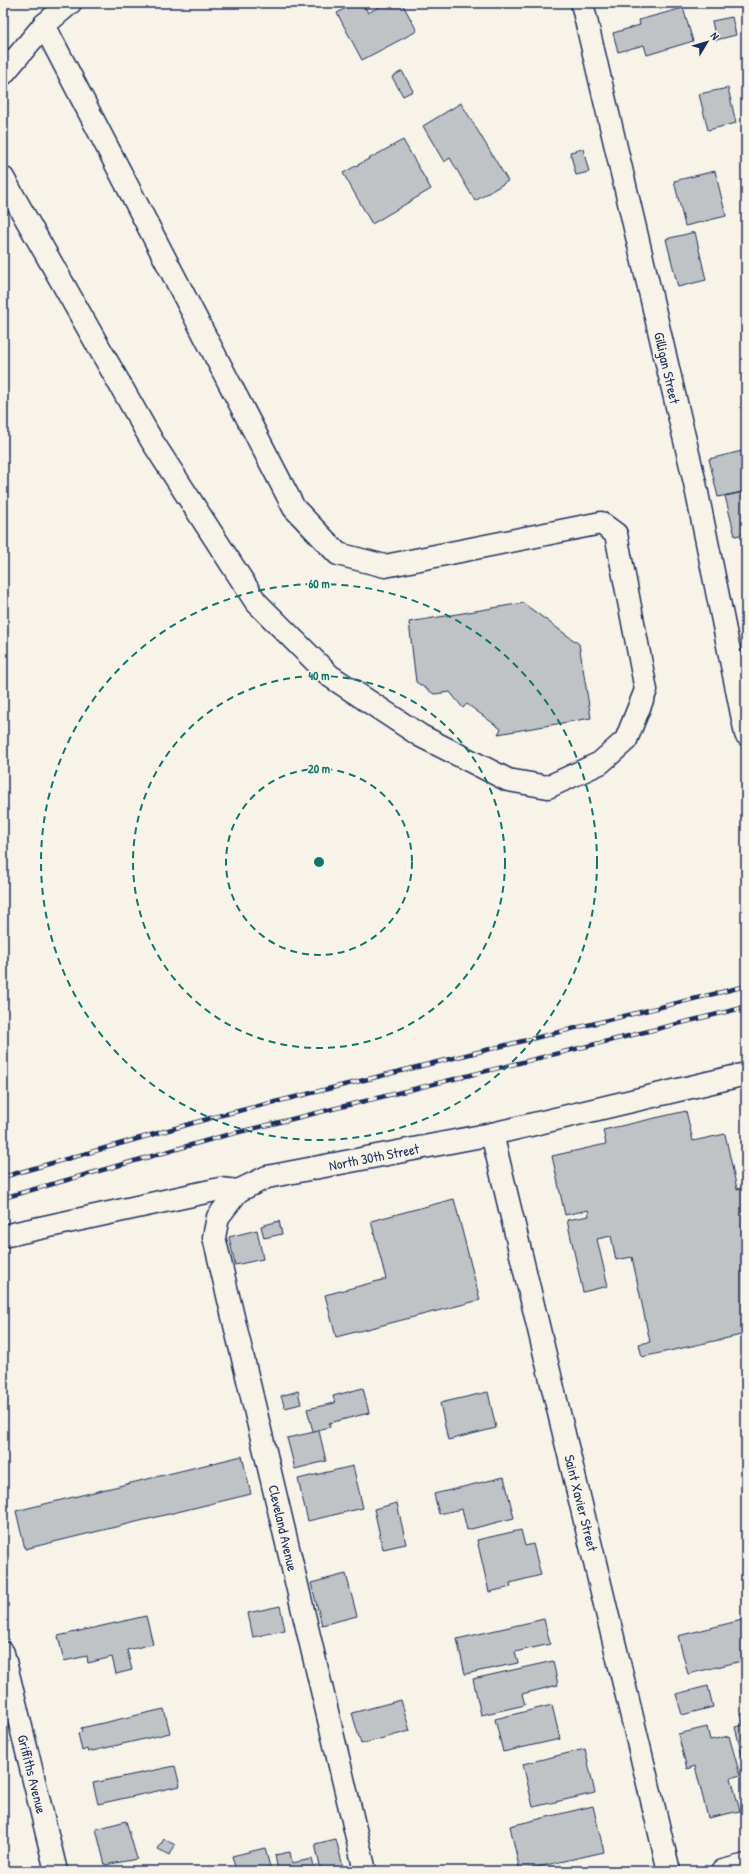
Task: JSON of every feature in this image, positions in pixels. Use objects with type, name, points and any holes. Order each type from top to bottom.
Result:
[{"type":"street","points":[[3,74],[44,26],[70,3]]},
{"type":"street","name":"Gilligan Street","points":[[582,3],[694,483],[746,734]]},
{"type":"street","points":[[3,178],[152,441],[256,602],[330,676],[420,736],[508,780],[548,787],[600,762],[626,740],[646,690],[616,534],[601,523],[385,566],[338,554],[294,508],[44,26]]},
{"type":"street","name":"North 30th Street","points":[[238,1191],[267,1177],[492,1134],[746,1074]]},
{"type":"street","name":"Saint Xavier Street","points":[[492,1134],[670,1871]]},
{"type":"street","points":[[3,1236],[220,1189],[238,1191]]},
{"type":"street","name":"Cleveland Avenue","points":[[238,1191],[218,1217],[214,1236],[365,1871]]},
{"type":"street","name":"Griffiths Avenue","points":[[3,1653],[56,1871]]},
{"type":"street","points":[[723,1871],[746,1865]]},
{"type":"building","points":[[355,3],[363,3],[368,13],[386,3],[402,3],[417,31],[362,60],[337,13]]},
{"type":"building","points":[[683,8],[693,41],[647,55],[644,45],[618,52],[613,33],[640,25],[639,20]]},
{"type":"building","points":[[732,17],[736,35],[716,40],[712,21]]},
{"type":"building","points":[[402,71],[413,91],[403,96],[392,77]]},
{"type":"building","points":[[728,88],[736,123],[708,130],[699,94]]},
{"type":"building","points":[[461,103],[508,181],[475,201],[450,158],[444,162],[423,126]]},
{"type":"building","points":[[403,140],[431,189],[372,224],[343,173]]},
{"type":"building","points":[[583,149],[589,172],[576,175],[570,152]]},
{"type":"building","points":[[715,171],[726,216],[685,226],[674,181]]},
{"type":"building","points":[[695,232],[706,280],[678,287],[666,239]]},
{"type":"building","points":[[746,450],[746,491],[718,497],[709,459]]},
{"type":"building","points":[[746,492],[746,534],[735,536],[725,496]]},
{"type":"building","points":[[523,603],[579,644],[591,718],[498,734],[501,729],[467,704],[463,708],[450,692],[434,694],[416,682],[409,622]]},
{"type":"building","points":[[686,1111],[693,1141],[725,1134],[737,1189],[746,1187],[746,1334],[642,1357],[639,1344],[650,1342],[632,1257],[616,1260],[611,1236],[597,1239],[608,1286],[583,1292],[567,1220],[589,1216],[588,1210],[565,1215],[552,1156],[606,1144],[603,1130]]},
{"type":"building","points":[[454,1199],[480,1300],[336,1337],[325,1295],[386,1279],[371,1221]]},
{"type":"building","points":[[279,1221],[282,1234],[264,1238],[261,1226]]},
{"type":"building","points":[[257,1230],[263,1259],[235,1265],[229,1237]]},
{"type":"building","points":[[363,1388],[369,1413],[329,1423],[330,1427],[313,1431],[307,1409],[335,1403],[333,1396]]},
{"type":"building","points":[[298,1391],[301,1404],[285,1408],[281,1396]]},
{"type":"building","points":[[488,1392],[496,1428],[448,1440],[440,1403]]},
{"type":"building","points":[[319,1431],[326,1461],[295,1469],[287,1438]]},
{"type":"building","points":[[242,1456],[251,1494],[25,1549],[16,1511]]},
{"type":"building","points":[[353,1466],[363,1508],[308,1521],[298,1479]]},
{"type":"building","points":[[504,1477],[514,1518],[467,1530],[462,1509],[439,1514],[434,1494]]},
{"type":"building","points":[[397,1503],[406,1544],[383,1549],[374,1509]]},
{"type":"building","points":[[521,1530],[525,1546],[533,1544],[541,1575],[510,1583],[511,1587],[489,1592],[477,1540]]},
{"type":"building","points":[[346,1574],[357,1616],[322,1625],[311,1583]]},
{"type":"building","points":[[280,1606],[285,1630],[253,1637],[248,1613]]},
{"type":"building","points":[[146,1616],[153,1644],[127,1650],[132,1670],[116,1674],[112,1657],[88,1663],[87,1656],[64,1661],[58,1636]]},
{"type":"building","points":[[544,1619],[550,1644],[515,1652],[518,1663],[465,1674],[457,1639]]},
{"type":"building","points":[[746,1619],[746,1660],[688,1674],[678,1636]]},
{"type":"building","points":[[553,1661],[558,1685],[522,1694],[525,1705],[481,1715],[473,1679]]},
{"type":"building","points":[[708,1686],[713,1707],[682,1715],[676,1694]]},
{"type":"building","points":[[401,1700],[410,1731],[361,1744],[352,1713]]},
{"type":"building","points":[[552,1705],[560,1739],[503,1752],[495,1719]]},
{"type":"building","points":[[164,1709],[170,1733],[88,1752],[87,1749],[82,1751],[78,1733],[82,1732],[81,1728]]},
{"type":"building","points":[[746,1713],[746,1771],[735,1727],[743,1725],[741,1714]]},
{"type":"building","points":[[707,1727],[710,1740],[729,1736],[740,1775],[731,1778],[740,1811],[708,1818],[695,1766],[687,1769],[678,1734]]},
{"type":"building","points":[[585,1749],[595,1793],[533,1807],[523,1764]]},
{"type":"building","points":[[175,1766],[180,1786],[98,1804],[93,1783]]},
{"type":"building","points":[[593,1806],[604,1852],[520,1871],[510,1826]]},
{"type":"building","points":[[126,1821],[137,1859],[105,1865],[96,1829]]},
{"type":"building","points":[[164,1839],[175,1845],[170,1855],[158,1849]]},
{"type":"building","points":[[336,1839],[344,1871],[321,1871],[315,1844]]},
{"type":"building","points":[[265,1848],[271,1871],[236,1871],[232,1856]]},
{"type":"building","points":[[290,1852],[292,1863],[312,1859],[315,1871],[278,1871],[275,1855]]},
{"type":"railway","points":[[3,1177],[218,1116],[746,986]]},
{"type":"railway","points":[[3,1198],[223,1136],[746,1007]]}]
